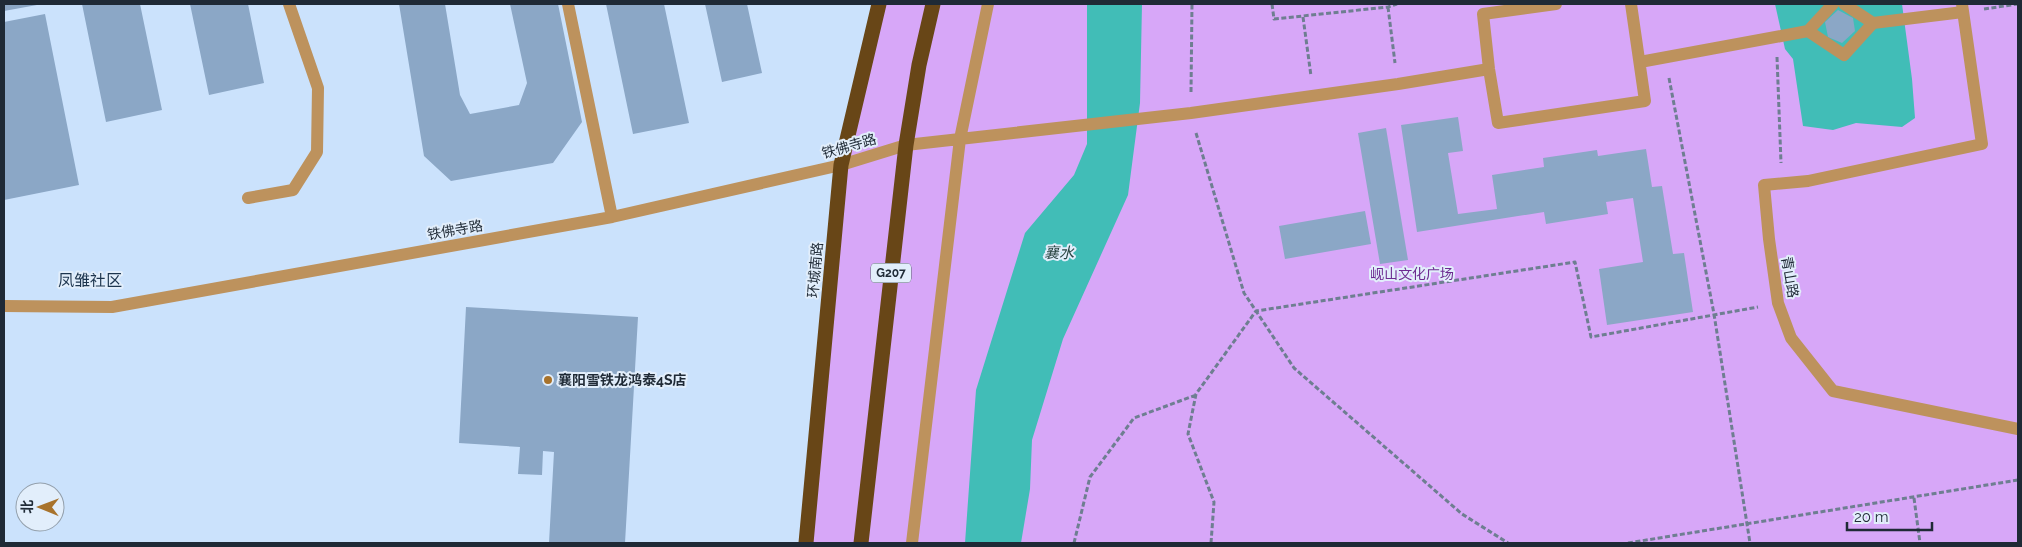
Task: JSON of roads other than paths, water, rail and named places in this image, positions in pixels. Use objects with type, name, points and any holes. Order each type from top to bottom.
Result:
[{"type":"highway","name":"环城南路","points":[[806,543],[841,165],[879,4]]},
{"type":"highway","name":"G207","points":[[861,543],[906,145],[919,65],[933,4]]},
{"type":"street","points":[[248,198],[293,190],[317,152],[318,88],[290,4]]},
{"type":"street","points":[[568,4],[612,217]]},
{"type":"street","points":[[912,543],[960,139],[988,4]]},
{"type":"street","points":[[1556,4],[1484,14],[1489,70],[1498,123],[1644,101],[1631,4]]},
{"type":"street","points":[[1640,62],[1808,31],[1832,4]]},
{"type":"street","points":[[1844,4],[1874,23],[1922,17],[1963,8]]},
{"type":"street","name":"青山路","points":[[1963,8],[1982,144],[1808,181],[1764,185],[1769,239],[1778,303],[1791,338],[1833,391],[2018,430]]},
{"type":"street","points":[[1808,31],[1844,55],[1874,23]]},
{"type":"street","name":"铁佛寺路","points":[[4,306],[112,307],[612,217],[841,165],[906,145],[1191,113],[1489,70]]},
{"type":"water","name":"襄水","points":[[1087,4],[1142,4],[1140,103],[1128,195],[1063,339],[1032,440],[1030,489],[1021,543],[965,543],[976,390],[1025,233],[1074,175],[1087,144]]},
{"type":"water","points":[[1775,4],[1902,4],[1915,118],[1902,127],[1856,123],[1833,130],[1803,126],[1793,59],[1785,49]]},
{"type":"place","name":"襄阳雪铁龙鸿泰4S店","points":[[548,380]]},
{"type":"district","name":"凤雏社区","points":[[90,280]]},
{"type":"park label","name":"岘山文化广场","points":[[1412,274]]}]
